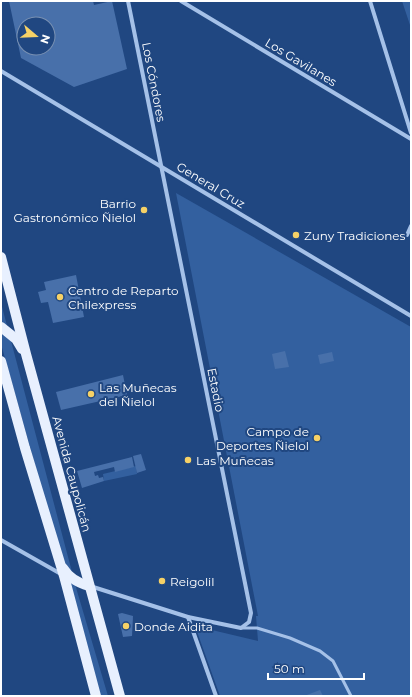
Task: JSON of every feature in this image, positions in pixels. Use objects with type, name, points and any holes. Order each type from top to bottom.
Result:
[{"type":"main road","name":"Avenida Caupolicán","points":[[1,258],[120,696]]},
{"type":"main road","points":[[1,327],[16,339],[26,354]]},
{"type":"main road","points":[[1,361],[25,448],[64,576],[96,696]]},
{"type":"main road","points":[[58,557],[65,571],[71,577],[82,584],[89,586]]},
{"type":"street","name":"Los Cóndores","points":[[128,1],[161,166]]},
{"type":"street","name":"Los Gavilanes","points":[[181,1],[411,139]]},
{"type":"street","points":[[370,1],[411,133]]},
{"type":"street","name":"General Cruz","points":[[1,71],[411,316]]},
{"type":"street","name":"Estadio","points":[[161,166],[251,613],[248,622],[241,628]]},
{"type":"street","points":[[407,236],[411,226]]},
{"type":"street","points":[[1,540],[64,576]]},
{"type":"street","points":[[89,586],[188,617],[241,628]]},
{"type":"street","points":[[188,617],[216,696]]},
{"type":"lane","points":[[241,628],[257,628],[290,638],[320,651],[333,661],[351,696]]},
{"type":"shaded area","points":[[402,1],[411,1],[411,28]]},
{"type":"shaded area","name":"Campo de Deportes Ñielol","points":[[176,193],[411,327],[411,696],[220,696],[195,626],[258,641],[256,616],[258,616]]},
{"type":"shaded area","points":[[1,303],[77,591],[108,696],[100,696],[1,344]]},
{"type":"shaded area","points":[[136,466],[137,474],[104,481],[103,474]]},
{"type":"building","points":[[9,1],[93,1],[94,5],[112,1],[127,69],[74,87],[21,58],[21,56],[56,56],[56,16],[16,16],[16,34]]},
{"type":"building","name":"Centro de Reparto Chilexpress","points":[[76,275],[84,317],[53,323],[48,302],[41,303],[38,292],[46,290],[44,282]]},
{"type":"building","points":[[285,351],[289,367],[275,369],[272,354]]},
{"type":"building","points":[[332,352],[334,361],[320,364],[318,355]]},
{"type":"building","name":"Las Muñecas del Ñielol","points":[[123,375],[127,395],[61,410],[56,392]]},
{"type":"building","points":[[141,454],[146,470],[137,473],[133,456]]},
{"type":"building","points":[[132,457],[134,467],[115,472],[114,467],[94,472],[95,476],[98,475],[99,478],[103,477],[104,481],[82,488],[77,471]]},
{"type":"building","name":"Donde Aidita","points":[[122,613],[133,616],[132,636],[123,637],[118,614]]},
{"type":"building","points":[[320,690],[323,696],[304,696]]},
{"type":"place","name":"Barrio Gastronómico Ñielol","points":[[144,210]]},
{"type":"place","name":"Zuny Tradiciones","points":[[296,235]]},
{"type":"place","name":"Centro de Reparto Chilexpress","points":[[60,297]]},
{"type":"place","name":"Las Muñecas del Ñielol","points":[[91,394]]},
{"type":"place","name":"Campo de Deportes Ñielol","points":[[317,438]]},
{"type":"place","name":"Las Muñecas","points":[[188,460]]},
{"type":"place","name":"Reigolil","points":[[162,581]]},
{"type":"place","name":"Donde Aidita","points":[[126,626]]}]
